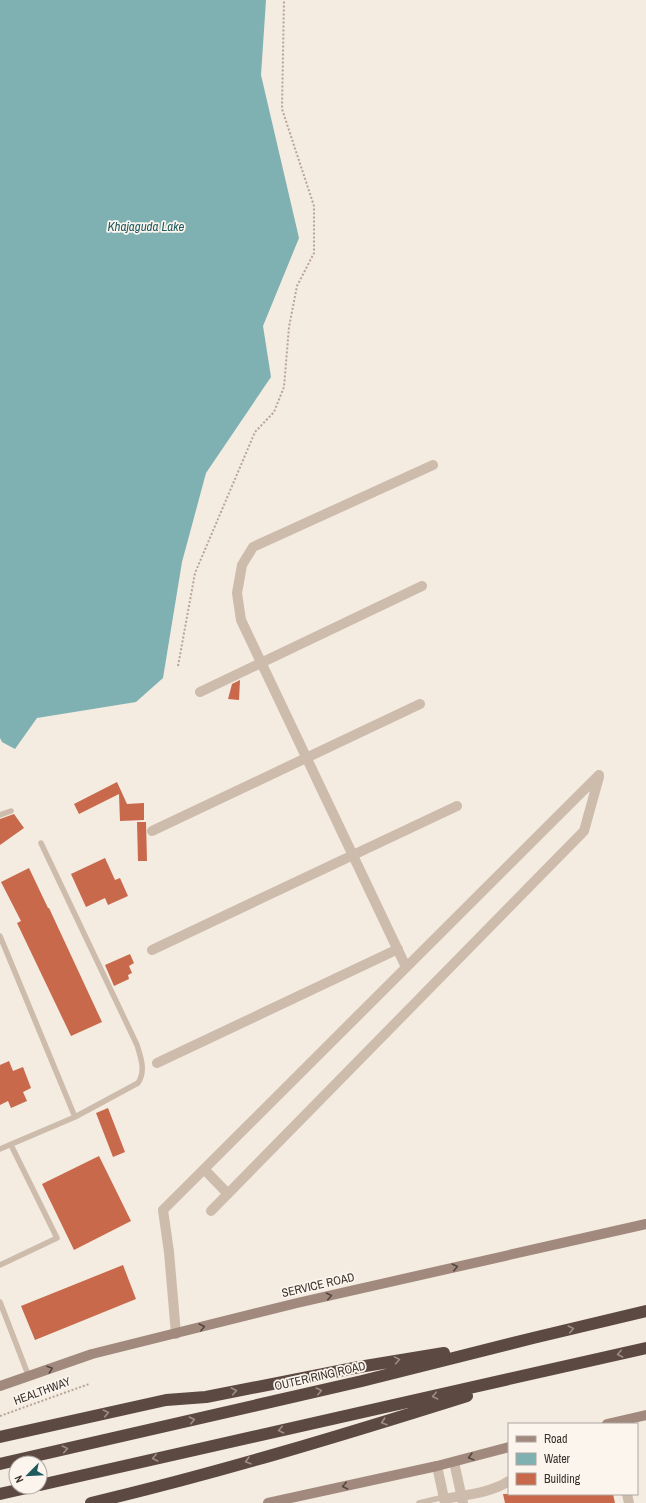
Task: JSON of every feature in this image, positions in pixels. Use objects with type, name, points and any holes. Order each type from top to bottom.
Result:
[{"type":"highway","name":"OUTER RING ROAD","points":[[0,1464],[362,1381],[646,1311]]},
{"type":"highway","points":[[0,1437],[166,1400],[206,1397],[359,1367],[533,1338]]},
{"type":"highway","points":[[48,1483],[646,1348]]},
{"type":"highway","points":[[91,1503],[168,1485],[327,1440],[541,1372]]},
{"type":"main road","name":"SERVICE ROAD","points":[[0,1386],[92,1354],[297,1303],[646,1224]]},
{"type":"main road","points":[[611,1423],[646,1415]]},
{"type":"main road","points":[[268,1503],[287,1501],[454,1462],[508,1447]]},
{"type":"street","points":[[406,968],[241,620],[237,593],[242,565],[253,547],[433,465]]},
{"type":"street","points":[[200,692],[422,586]]},
{"type":"street","points":[[152,831],[420,704]]},
{"type":"street","points":[[176,1334],[169,1252],[163,1210],[599,775],[584,831],[211,1211]]},
{"type":"street","points":[[152,950],[457,806]]},
{"type":"street","points":[[157,1063],[398,949]]},
{"type":"street","points":[[204,1169],[228,1194]]},
{"type":"street","points":[[454,1462],[462,1499]]},
{"type":"street","points":[[437,1466],[444,1500],[462,1499],[493,1489],[508,1482]]},
{"type":"lane","points":[[0,815],[11,811]]},
{"type":"lane","points":[[0,1149],[75,1116],[138,1083],[142,1078],[143,1070],[137,1045],[41,843]]},
{"type":"lane","points":[[0,936],[75,1116]]},
{"type":"lane","points":[[0,1265],[57,1238],[11,1145]]},
{"type":"lane","points":[[0,1302],[29,1377]]},
{"type":"lane","points":[[419,1503],[444,1500]]},
{"type":"path","points":[[178,666],[196,573],[255,432],[274,412],[284,387],[289,327],[297,286],[314,252],[314,206],[282,109],[284,0]]},
{"type":"path","name":"HEALTHWAY","points":[[0,1416],[90,1384]]},
{"type":"water","name":"Khajaguda Lake","points":[[0,0],[266,0],[261,75],[299,238],[263,326],[271,377],[206,473],[182,562],[163,678],[136,702],[37,718],[15,749],[2,742],[0,738]]},
{"type":"building","points":[[240,680],[239,700],[228,699],[232,684]]},
{"type":"building","points":[[117,782],[127,804],[144,803],[144,820],[120,821],[119,794],[79,814],[74,804]]},
{"type":"building","points":[[14,814],[24,828],[0,845],[0,819]]},
{"type":"building","points":[[137,822],[146,822],[147,861],[138,861]]},
{"type":"building","points":[[105,858],[115,880],[120,878],[128,896],[108,905],[105,898],[86,907],[71,874]]},
{"type":"building","points":[[29,868],[102,1022],[71,1036],[17,923],[21,921],[1,882]]},
{"type":"building","points":[[130,954],[134,963],[129,966],[132,973],[128,975],[129,979],[114,986],[105,965]]},
{"type":"building","points":[[9,1061],[13,1071],[23,1067],[31,1088],[23,1092],[27,1101],[11,1108],[8,1101],[0,1105],[0,1065]]},
{"type":"building","points":[[108,1108],[125,1152],[113,1157],[96,1113]]},
{"type":"building","points":[[99,1156],[131,1221],[74,1250],[42,1184]]},
{"type":"building","points":[[123,1265],[136,1299],[35,1340],[21,1306]]},
{"type":"building","points":[[503,1494],[613,1495],[615,1503],[505,1503]]}]
